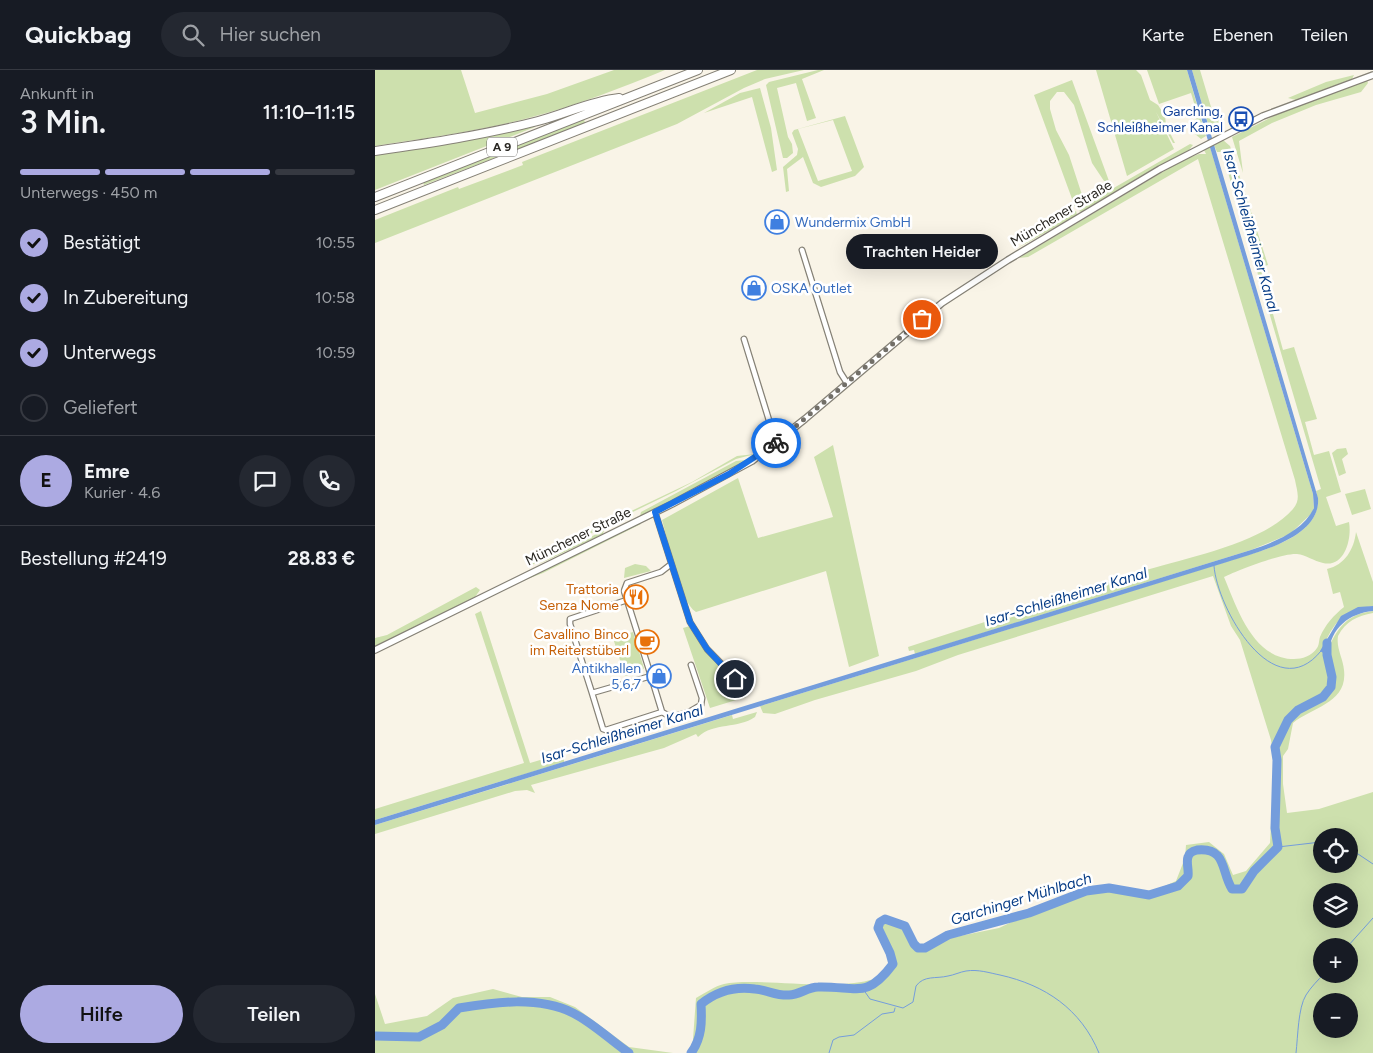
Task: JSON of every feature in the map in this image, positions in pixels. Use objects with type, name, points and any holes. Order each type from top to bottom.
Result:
[{"type":"highway","name":"A 9","points":[[375,197],[698,70]]},
{"type":"highway","name":"A 9","points":[[375,210],[731,70]]},
{"type":"highway","points":[[375,151],[507,129],[605,100],[628,98]]},
{"type":"main road","name":"Münchener Straße","points":[[375,650],[729,474],[775,441],[930,312],[963,288],[1134,184],[1204,145],[1283,108],[1373,75]]},
{"type":"street","points":[[802,250],[840,372],[847,383]]},
{"type":"street","points":[[744,339],[775,441]]},
{"type":"street","points":[[655,512],[670,565],[690,622],[707,649],[744,687]]},
{"type":"street","points":[[670,565],[661,572],[627,583],[624,591],[662,712],[671,717],[689,712],[701,705],[702,698],[691,665]]},
{"type":"street","points":[[627,600],[571,619],[570,624],[603,729],[606,730],[662,712]]},
{"type":"street","points":[[592,693],[651,676]]},
{"type":"green space","points":[[375,70],[461,70],[475,113],[547,94],[614,70],[665,70],[583,102],[513,122],[375,146]]},
{"type":"green space","points":[[757,70],[804,70],[765,79],[744,88],[677,124],[375,243],[375,220],[458,187],[459,189],[523,165],[522,162]]},
{"type":"green space","points":[[824,70],[802,79],[816,118],[807,121],[796,83],[777,88],[793,153],[787,158],[783,158],[766,85],[769,82]]},
{"type":"green space","points":[[1096,70],[1136,70],[1141,75],[1150,100],[1158,105],[1165,116],[1166,125],[1175,143],[1173,143],[1156,112],[1174,149],[1127,176]]},
{"type":"green space","points":[[1147,70],[1187,70],[1206,136],[1201,139],[1195,134],[1193,122],[1197,118],[1196,113],[1190,113],[1190,110],[1195,106],[1191,93],[1159,104]]},
{"type":"green space","points":[[1192,70],[1200,70],[1211,107],[1224,127],[1211,134]]},
{"type":"green space","points":[[1354,75],[1352,79],[1296,100],[1288,98],[1326,82]]},
{"type":"green space","points":[[1072,80],[1109,181],[1104,181],[1092,163],[1074,105],[1064,92],[1057,92],[1050,101],[1050,109],[1056,130],[1069,155],[1084,201],[1075,207],[1034,95]]},
{"type":"green space","points":[[1367,80],[1368,83],[1361,92],[1316,105],[1272,123],[1239,141],[1243,173],[1232,137],[1286,110]]},
{"type":"green space","points":[[760,88],[771,128],[777,170],[772,172],[752,97],[704,113],[740,93]]},
{"type":"green space","points":[[845,116],[864,167],[855,176],[821,187],[813,183],[803,157],[787,169],[789,191],[786,192],[783,167],[797,155],[798,149],[792,133],[794,130]],"holes":[[[833,120],[852,171],[818,181],[798,129]]]},
{"type":"green space","points":[[584,119],[585,123],[424,185],[423,182]]},
{"type":"green space","points":[[535,127],[375,190],[375,154]]},
{"type":"green space","points":[[1223,140],[1230,146],[1268,265],[1260,267],[1283,350],[1294,347],[1317,419],[1305,422],[1314,455],[1329,451],[1341,492],[1326,497],[1336,526],[1349,522],[1350,529],[1348,543],[1342,556],[1337,561],[1323,563],[1297,554],[1290,554],[1260,562],[1224,577],[1241,617],[1257,641],[1268,651],[1280,657],[1294,659],[1307,656],[1315,651],[1324,628],[1344,607],[1340,592],[1333,594],[1327,569],[1339,564],[1348,555],[1356,532],[1373,582],[1373,606],[1356,610],[1343,617],[1333,628],[1325,643],[1329,647],[1341,627],[1351,618],[1373,611],[1373,613],[1348,623],[1338,636],[1344,681],[1335,697],[1293,723],[1288,749],[1283,756],[1283,784],[1287,813],[1319,809],[1373,792],[1373,1053],[692,1053],[696,998],[724,984],[765,982],[843,984],[866,981],[884,974],[896,963],[881,927],[888,921],[900,926],[906,932],[915,949],[924,952],[950,938],[999,928],[1064,897],[1109,887],[1147,894],[1176,881],[1185,858],[1186,845],[1209,842],[1224,854],[1233,875],[1246,871],[1270,843],[1274,764],[1271,740],[1240,640],[1231,626],[1213,576],[775,714],[763,713],[760,706],[1264,550],[1284,542],[1303,530],[1311,522],[1316,513],[1318,503],[1316,491],[1321,489],[1222,152],[1217,152],[1214,145]]},
{"type":"green space","points":[[1190,144],[1193,145],[1189,150],[1081,212],[1079,211],[1105,193]]},
{"type":"green space","points":[[1210,147],[1313,494],[1314,508],[1312,513],[1290,534],[1251,550],[915,654],[914,650],[909,651],[908,647],[1140,572],[1243,541],[1263,532],[1280,521],[1295,506],[1298,495],[1295,480],[1198,159],[1028,257],[1019,258],[1181,161],[1199,154],[1206,154],[1204,150]]},
{"type":"green space","points":[[1076,211],[1077,215],[1016,249]]},
{"type":"green space","points":[[833,445],[879,656],[849,667],[826,571],[696,612],[690,606],[679,584],[662,520],[738,478],[758,538],[833,517],[814,457]]},
{"type":"green space","points":[[1346,448],[1348,454],[1342,459],[1346,473],[1339,476],[1332,453],[1337,449]]},
{"type":"green space","points":[[755,454],[736,459],[676,491],[604,526],[604,524],[692,482],[737,456]]},
{"type":"green space","points":[[745,460],[710,481],[640,516],[641,512],[736,461]]},
{"type":"green space","points":[[1365,489],[1371,509],[1352,515],[1345,494]]},
{"type":"green space","points":[[640,523],[543,573],[517,583]]},
{"type":"green space","points":[[600,525],[601,528],[528,567],[529,564]]},
{"type":"green space","points":[[604,530],[603,534],[535,566]]},
{"type":"green space","points":[[635,564],[646,566],[651,571],[624,578],[625,568]]},
{"type":"green space","points":[[476,587],[480,590],[475,597],[375,646],[375,638],[387,635]]},
{"type":"green space","points":[[481,611],[530,763],[564,753],[564,762],[375,820],[375,809],[524,763],[475,614]]},
{"type":"green space","points":[[690,626],[706,650],[744,691],[746,697],[710,708],[683,628]]},
{"type":"green space","points":[[633,632],[644,668],[642,671],[625,676],[613,638]]},
{"type":"green space","points":[[757,712],[755,717],[748,721],[711,729],[698,737],[696,734],[664,748],[531,785],[535,793],[527,790],[515,791],[375,834],[375,825],[732,715],[733,719]]},
{"type":"green space","points":[[493,989],[522,997],[550,997],[575,1007],[629,1047],[673,1053],[375,1053],[375,994],[385,1024],[427,1016],[453,998]]},
{"type":"water","points":[[1187,70],[1192,70],[1318,498],[1316,512],[1309,523],[1298,533],[1270,548],[375,825],[375,820],[1251,550],[1278,540],[1302,524],[1314,508],[1313,494]]},
{"type":"water","points":[[1373,606],[1373,611],[1365,612],[1349,619],[1337,629],[1330,644],[1329,653],[1325,654],[1320,651],[1341,616],[1358,607]]},
{"type":"waterway","points":[[1214,566],[1225,605],[1237,627],[1251,646],[1267,661],[1285,668],[1303,666],[1321,651]]},
{"type":"waterway","name":"Garchinger Mühlbach","points":[[691,1053],[701,1030],[701,1004],[726,990],[747,988],[789,995],[814,987],[860,989],[875,983],[893,964],[878,928],[880,922],[885,919],[905,926],[914,944],[918,948],[925,948],[948,935],[1029,913],[1086,891],[1109,888],[1149,895],[1178,886],[1188,876],[1187,861],[1191,852],[1197,850],[1214,852],[1222,862],[1232,889],[1242,889],[1254,871],[1278,847],[1275,828],[1277,760],[1275,747],[1288,720],[1298,710],[1323,697],[1331,687],[1332,677],[1327,655],[1327,643]]},
{"type":"waterway","points":[[1278,847],[1313,843]]},
{"type":"waterway","points":[[1358,854],[1373,864]]},
{"type":"waterway","points":[[1355,938],[1373,918]]},
{"type":"waterway","points":[[863,989],[870,999],[903,1008],[913,1002],[916,986],[926,979],[975,970],[1016,979],[1032,985],[1060,1001],[1082,1024],[1099,1053]]},
{"type":"waterway","points":[[1296,1053],[1303,1001],[1316,983]]},
{"type":"waterway","name":"Garchinger Mühlbach","points":[[375,1036],[419,1037],[442,1025],[459,1008],[502,1002],[531,1002],[546,1004],[573,1013],[629,1053]]},
{"type":"waterway","points":[[829,1053],[833,1040],[839,1037],[854,1035],[882,1014],[894,1012],[895,1008]]},
{"type":"way so far","points":[[776,443],[922,319]]},
{"type":"place","name":"Garching, Schleißheimer Kanal","points":[[1241,119]]},
{"type":"place","name":"Wundermix GmbH","points":[[777,222]]},
{"type":"place","name":"OSKA Outlet","points":[[754,288]]},
{"type":"place","name":"Trachten Heider","points":[[922,319]]},
{"type":"place","name":"Trattoria Senza Nome","points":[[636,597]]},
{"type":"place","name":"Cavallino Binco im Reiterstüberl","points":[[647,642]]},
{"type":"place","name":"Antikhallen 5,6,7","points":[[659,676]]},
{"type":"route","points":[[735,679],[707,649],[690,622],[670,565],[655,512],[752,461],[776,443]]},
{"type":"water label","name":"Isar-Schleißheimer Kanal","points":[[1251,231]]},
{"type":"water label","name":"Isar-Schleißheimer Kanal","points":[[1066,597]]},
{"type":"water label","name":"Isar-Schleißheimer Kanal","points":[[622,734]]}]
